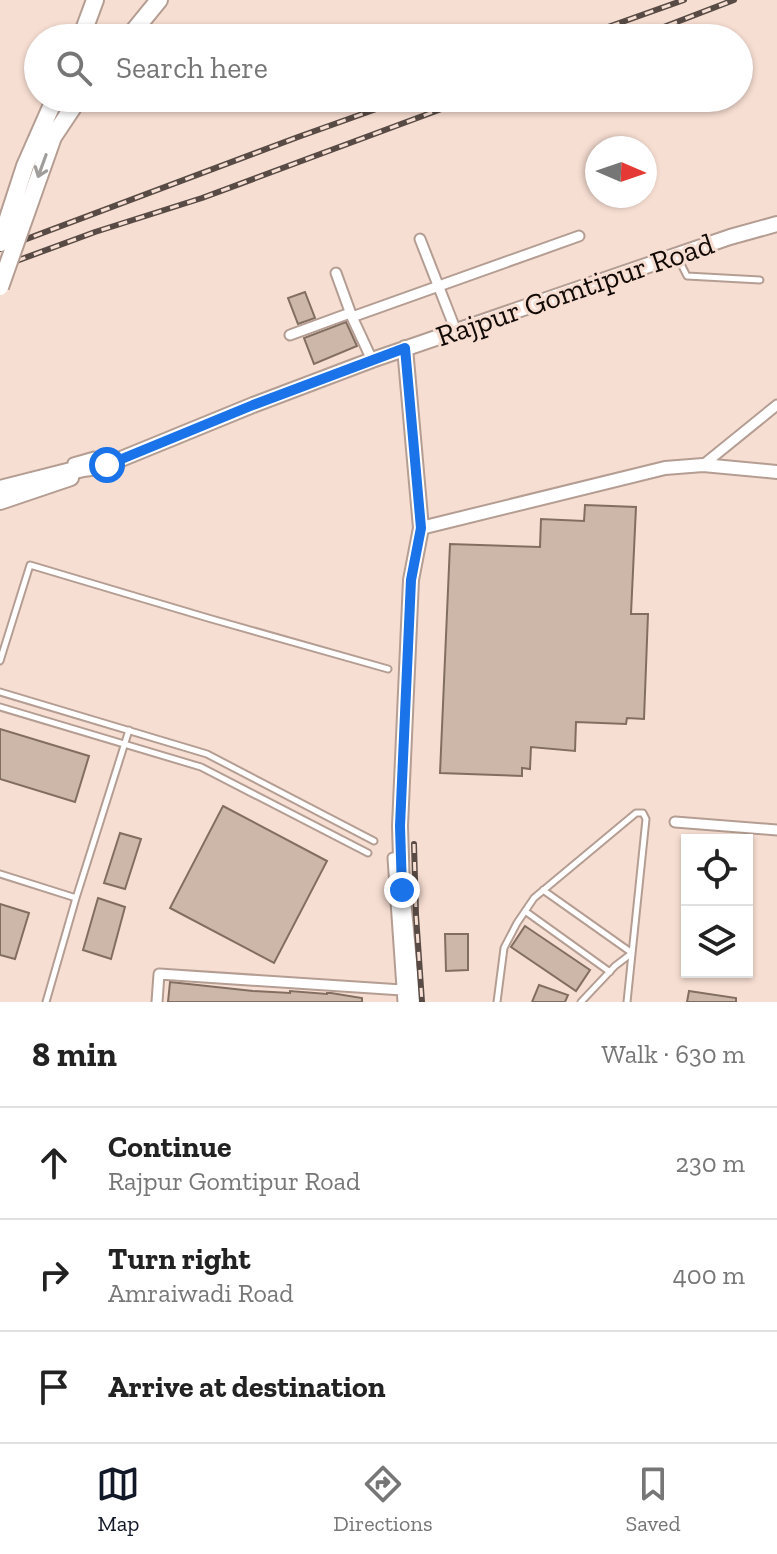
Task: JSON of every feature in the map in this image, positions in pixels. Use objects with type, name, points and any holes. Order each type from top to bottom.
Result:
[{"type":"main road","points":[[86,24],[95,0]]},
{"type":"main road","points":[[139,24],[159,0]]},
{"type":"main road","points":[[0,243],[25,166],[49,112]]},
{"type":"main road","points":[[0,287],[53,137],[70,112]]},
{"type":"main road","name":"Rajpur Gomtipur Road","points":[[0,502],[107,465],[253,405],[405,348],[730,237],[777,224]]},
{"type":"main road","points":[[405,348],[421,528],[411,580],[400,826],[402,890],[413,1002]]},
{"type":"main road","points":[[0,489],[107,465]]},
{"type":"street","points":[[290,335],[579,236]]},
{"type":"street","points":[[420,239],[456,331]]},
{"type":"street","points":[[336,273],[372,360]]},
{"type":"street","points":[[703,465],[777,405]]},
{"type":"street","points":[[0,481],[94,457],[107,465]]},
{"type":"street","points":[[421,528],[665,468],[703,465],[777,472]]},
{"type":"street","points":[[675,822],[777,830]]},
{"type":"street","points":[[401,857],[393,858],[403,1002]]},
{"type":"street","points":[[157,1002],[159,974],[402,990]]},
{"type":"lane","points":[[677,255],[687,276],[760,280]]},
{"type":"lane","points":[[0,661],[30,565],[388,669]]},
{"type":"lane","points":[[0,692],[207,754],[374,841]]},
{"type":"lane","points":[[0,707],[201,767],[368,853]]},
{"type":"lane","points":[[55,1002],[47,998],[129,730]]},
{"type":"lane","points":[[497,1002],[504,948],[534,898],[636,813],[643,813],[646,819],[627,1002]]},
{"type":"lane","points":[[356,847],[363,835]]},
{"type":"lane","points":[[0,874],[76,898]]},
{"type":"lane","points":[[543,890],[632,953]]},
{"type":"lane","points":[[525,911],[610,972]]},
{"type":"lane","points":[[581,1002],[632,953]]},
{"type":"building","points":[[305,292],[315,318],[298,324],[288,298]]},
{"type":"building","points":[[346,322],[357,346],[314,364],[304,338]]},
{"type":"building","points":[[585,505],[636,507],[631,614],[648,614],[644,719],[627,718],[626,724],[576,722],[575,751],[531,747],[530,769],[522,768],[522,776],[440,773],[450,544],[540,547],[541,519],[584,521]]},
{"type":"building","points":[[0,729],[89,756],[75,802],[0,779]]},
{"type":"building","points":[[223,806],[327,861],[274,963],[170,908]]},
{"type":"building","points":[[120,833],[141,839],[125,889],[104,883]]},
{"type":"building","points":[[98,898],[125,907],[111,959],[83,950]]},
{"type":"building","points":[[0,904],[29,913],[15,959],[0,955]]},
{"type":"building","points":[[525,926],[590,970],[576,991],[511,947]]},
{"type":"building","points":[[445,934],[468,934],[468,970],[446,971]]},
{"type":"building","points":[[170,982],[253,991],[331,993],[362,998],[362,1002],[168,1002]]},
{"type":"building","points":[[539,985],[568,995],[565,1002],[532,1002]]},
{"type":"building","points":[[689,991],[736,998],[736,1002],[687,1002]]},
{"type":"railway","points":[[616,24],[684,0]]},
{"type":"railway","points":[[671,24],[734,0]]},
{"type":"railway","points":[[0,249],[368,112]]},
{"type":"railway","points":[[0,267],[95,232],[202,198],[433,112]]},
{"type":"railway","points":[[414,844],[422,1002]]},
{"type":"route","points":[[107,465],[253,405],[405,348],[421,528],[411,580],[400,826],[402,890]]}]
